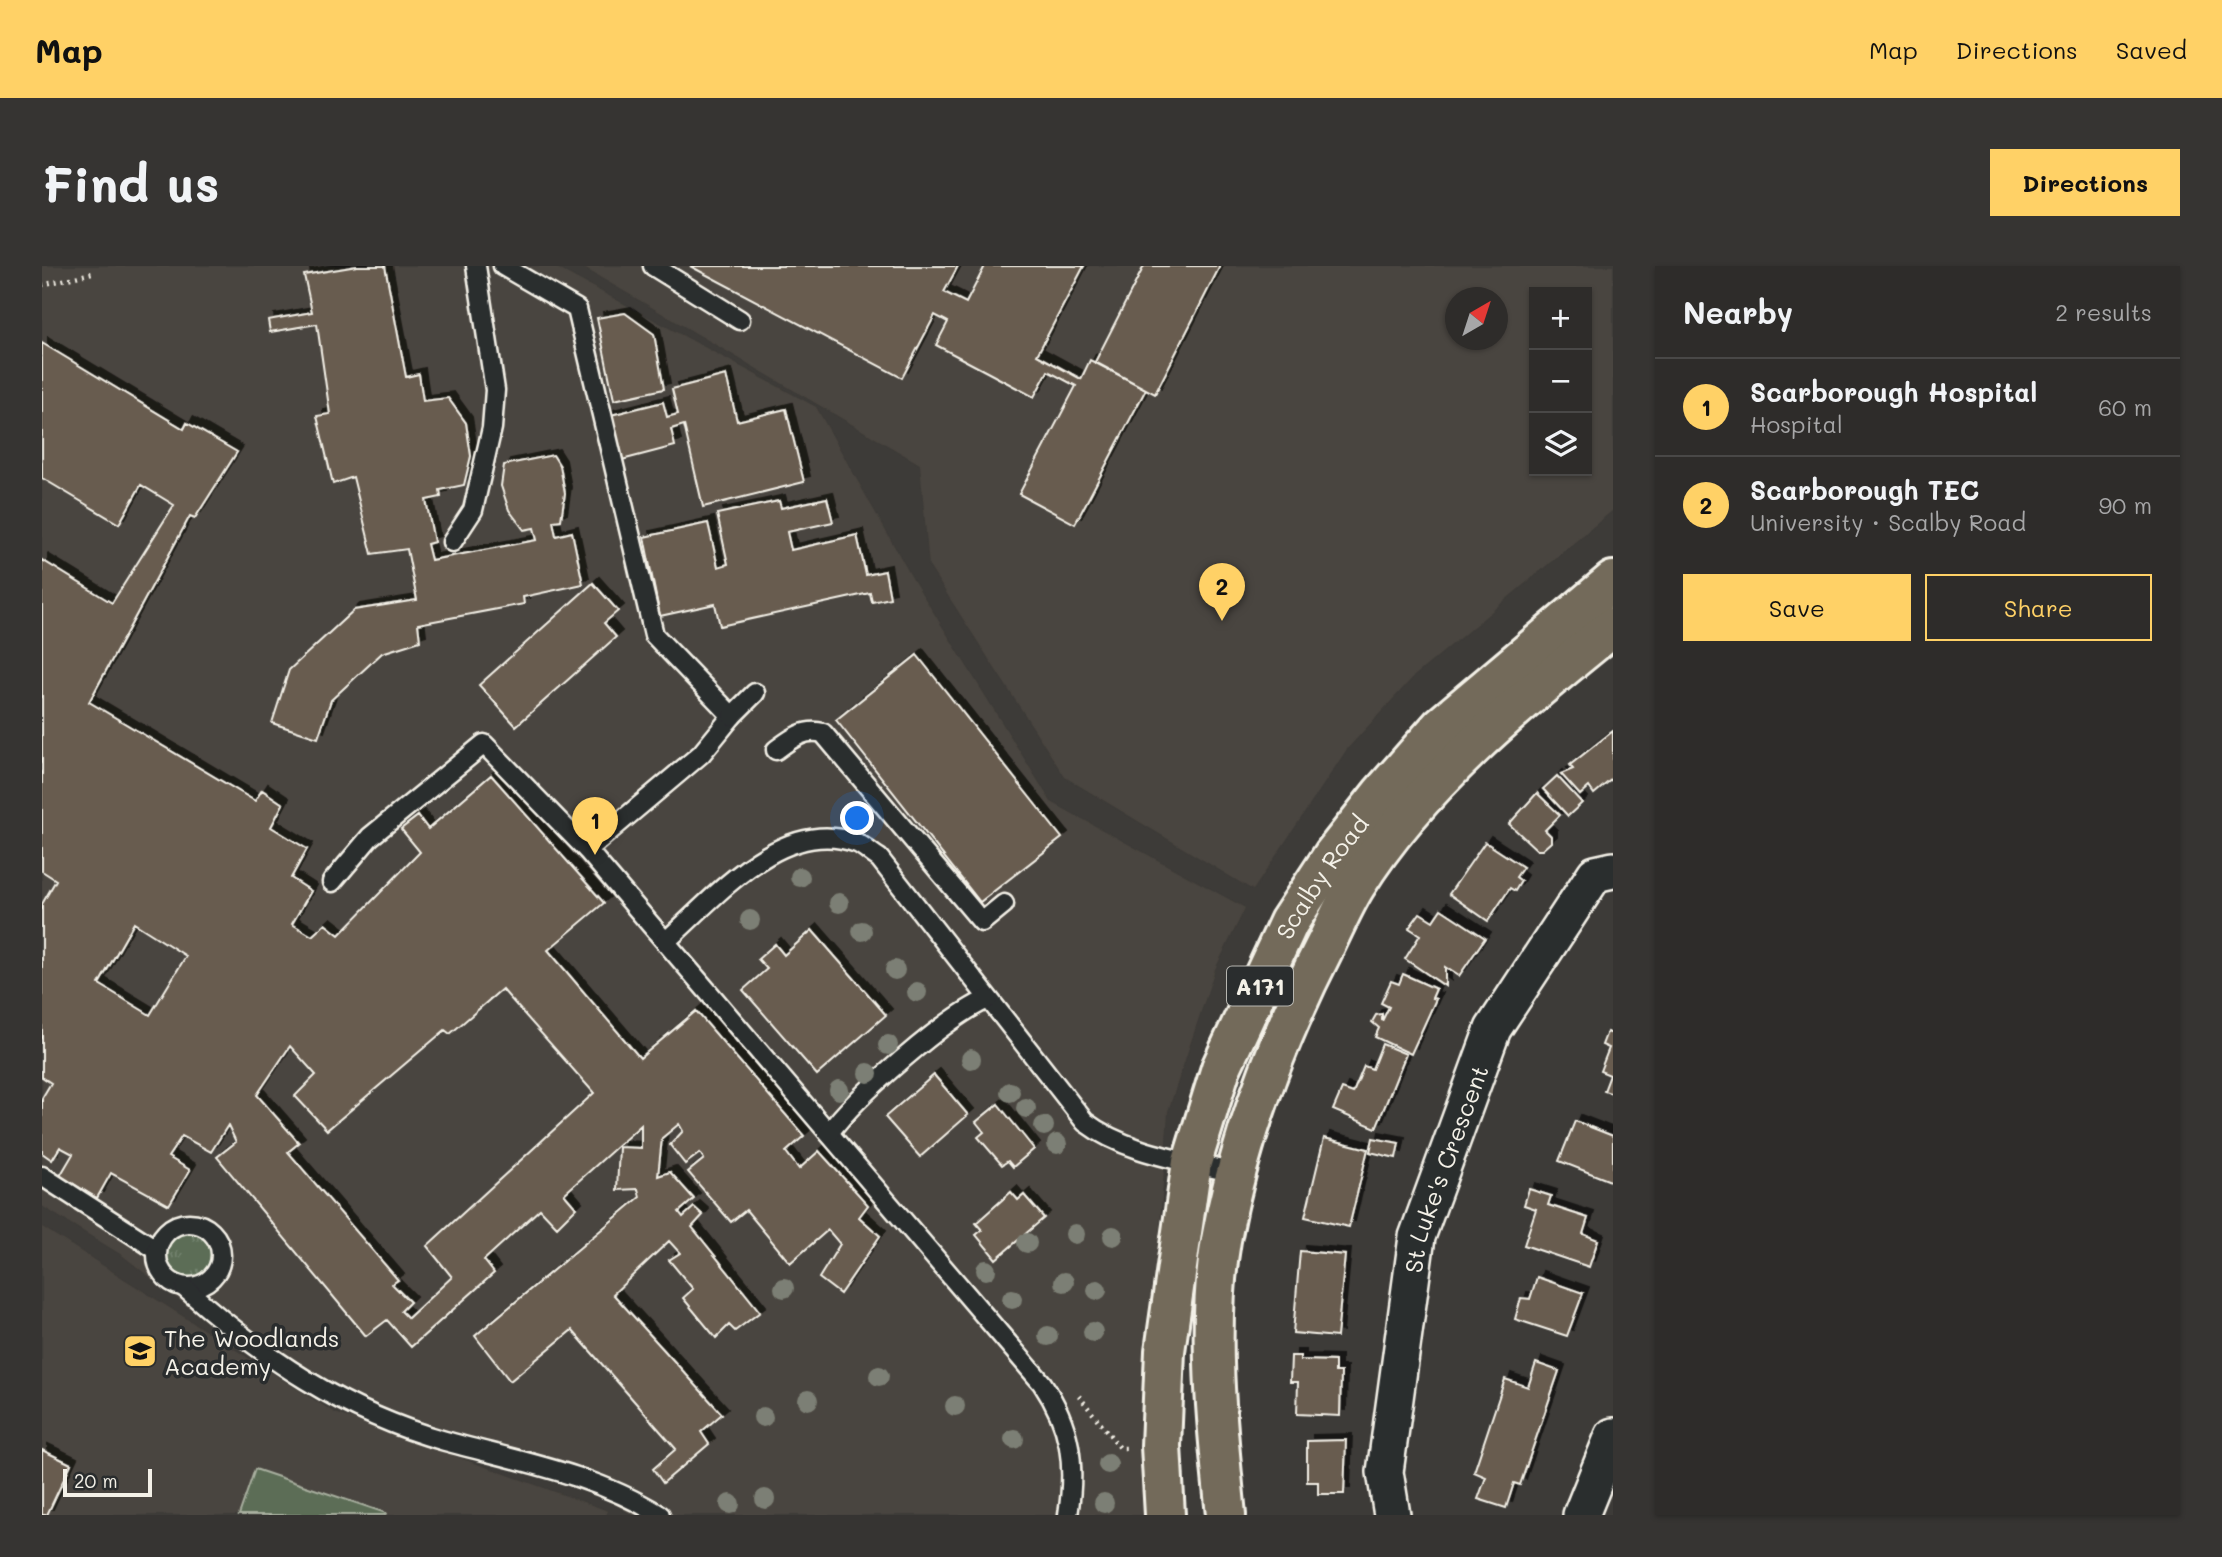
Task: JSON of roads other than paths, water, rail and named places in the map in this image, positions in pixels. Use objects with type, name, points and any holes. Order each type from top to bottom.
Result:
[{"type":"highway","name":"Scalby Road","points":[[1165,1515],[1161,1446],[1166,1351],[1192,1162],[1221,1068],[1289,922],[1333,855],[1382,793],[1441,726],[1613,580]]},
{"type":"highway","name":"Scalby Road","points":[[1226,1515],[1215,1322],[1221,1241],[1251,1115],[1276,1049],[1356,885],[1404,821],[1473,747],[1613,627]]},
{"type":"street","name":"St Luke's Crescent","points":[[1392,1515],[1385,1472],[1418,1237],[1493,1030],[1595,874],[1613,870]]},
{"type":"street","points":[[1581,1515],[1613,1436]]},
{"type":"lane","points":[[452,542],[473,510],[492,428],[495,390],[476,266]]},
{"type":"lane","points":[[503,266],[577,309],[654,635],[732,716]]},
{"type":"lane","points":[[653,266],[740,320]]},
{"type":"lane","points":[[587,850],[701,754],[755,693]]},
{"type":"lane","points":[[776,750],[796,736],[813,730],[823,733],[982,922],[1004,904]]},
{"type":"lane","points":[[332,882],[370,837],[484,744],[587,850],[1053,1399],[1070,1450],[1073,1471],[1068,1515]]},
{"type":"lane","points":[[666,941],[772,853],[800,840],[827,838],[858,844],[879,858],[1086,1122],[1103,1135],[1125,1144],[1238,1174]]},
{"type":"lane","points":[[829,1133],[840,1118],[907,1057],[971,1007],[988,999]]},
{"type":"lane","points":[[42,1176],[156,1250]]},
{"type":"lane","points":[[186,1288],[208,1282],[216,1273],[222,1258],[220,1244],[214,1234],[205,1226],[187,1222],[170,1227],[158,1243],[156,1250],[161,1272],[172,1283],[186,1288],[276,1363],[362,1411],[443,1440],[553,1468],[634,1500],[660,1515]]},
{"type":"place","name":"Scarborough TEC","points":[[1222,621]]},
{"type":"place","name":"Scarborough Hospital","points":[[595,855]]},
{"type":"place","name":"The Woodlands Academy","points":[[140,1351]]}]
